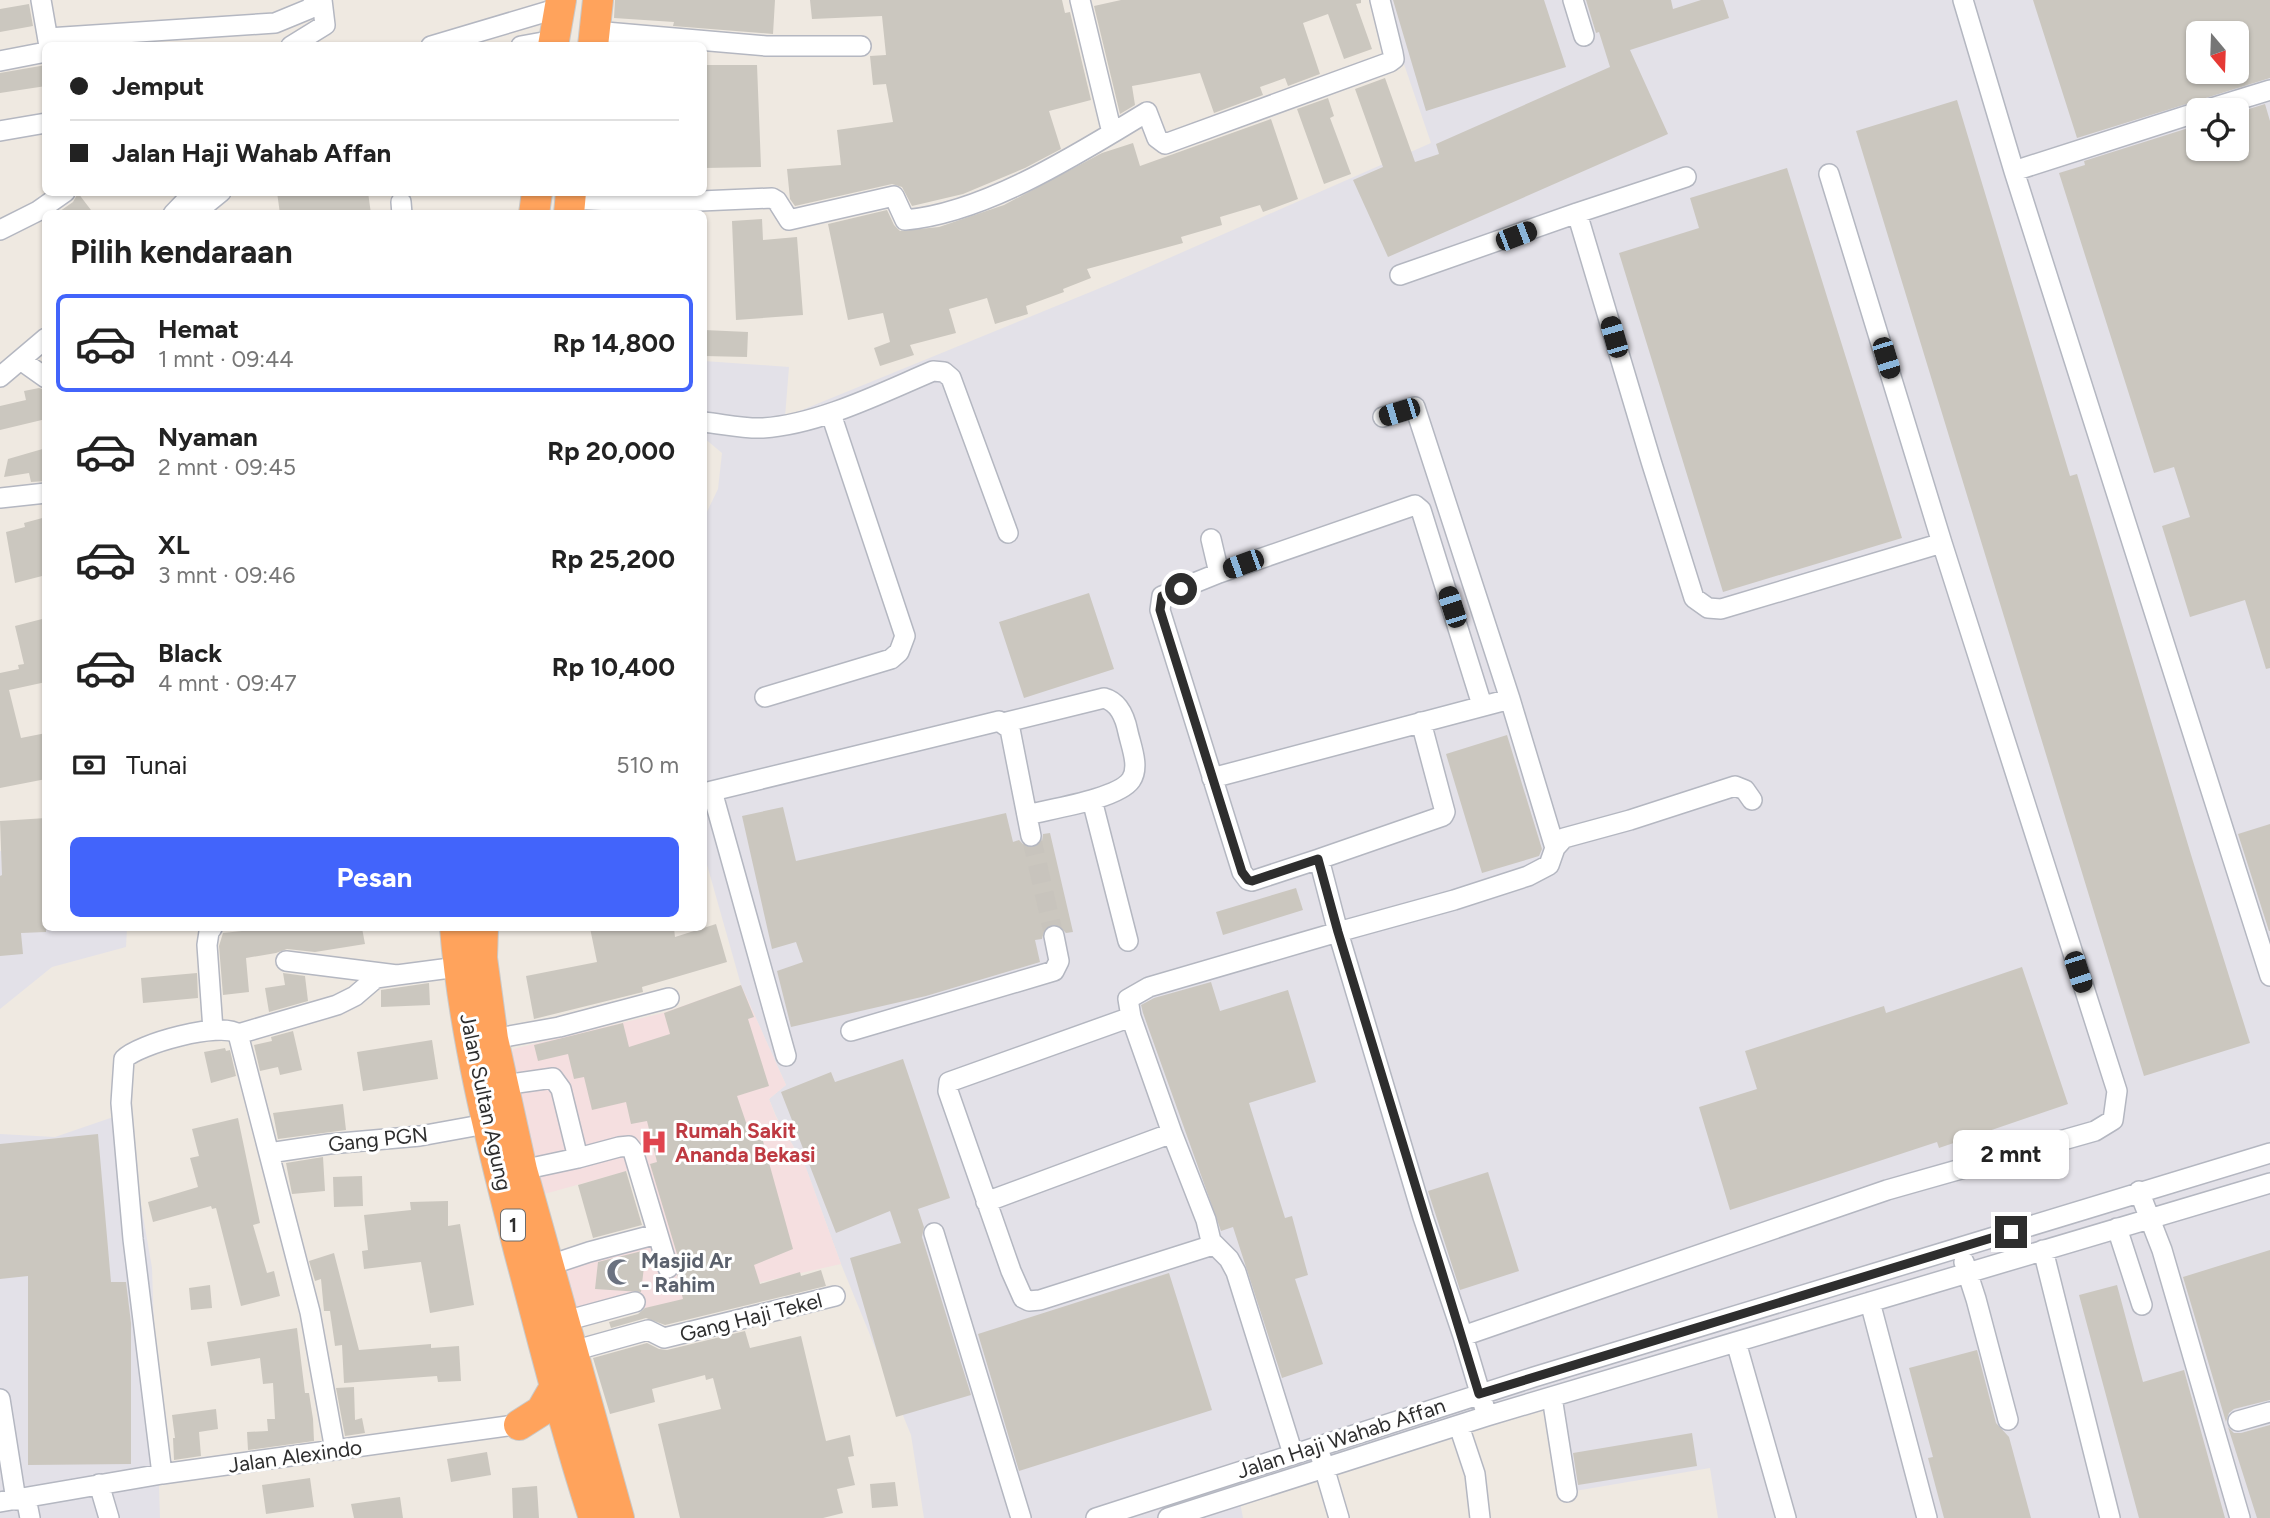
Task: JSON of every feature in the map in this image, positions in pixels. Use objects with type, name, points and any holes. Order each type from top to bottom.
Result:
[{"type":"highway","points":[[554,42],[560,4],[595,22]]},
{"type":"highway","name":"Jalan Sultan Agung","points":[[455,931],[458,967],[486,1124],[575,1421],[619,1518]]},
{"type":"highway","name":"Jalan Sultan Agung","points":[[483,931],[482,958],[493,1039],[522,1170],[565,1321],[558,1365]]},
{"type":"highway","points":[[519,1425],[541,1410],[558,1365]]},
{"type":"highway","points":[[519,1425],[553,1429],[575,1421]]},
{"type":"highway","name":"Jalan Sultan Agung","points":[[575,1421],[578,1470],[594,1518]]},
{"type":"street","points":[[41,0],[48,42]]},
{"type":"street","points":[[79,42],[275,23],[309,9],[319,0],[325,25],[297,42]]},
{"type":"street","points":[[1080,0],[1112,133]]},
{"type":"street","points":[[570,202],[654,203],[772,198],[777,201],[789,220],[894,196],[904,219],[908,220],[969,206],[1017,185],[1147,112],[1157,138],[1165,144],[1390,62],[1394,58],[1380,0]]},
{"type":"street","points":[[1573,0],[1584,36]]},
{"type":"street","points":[[1963,0],[2014,171],[2270,976]]},
{"type":"street","points":[[443,42],[560,4]]},
{"type":"street","points":[[595,22],[766,46],[861,46]]},
{"type":"street","points":[[0,61],[42,47]]},
{"type":"street","points":[[2244,98],[2270,90]]},
{"type":"street","points":[[2014,171],[2186,116]]},
{"type":"street","points":[[0,131],[42,123]]},
{"type":"street","points":[[1463,1336],[1887,1190],[2095,1131],[2113,1120],[2117,1091],[1942,543],[1829,174]]},
{"type":"street","points":[[1400,275],[1686,177]]},
{"type":"street","points":[[0,230],[38,211],[59,196]]},
{"type":"street","points":[[177,210],[190,196]]},
{"type":"street","points":[[199,210],[216,196]]},
{"type":"street","points":[[1577,213],[1651,461],[1695,598],[1702,605],[1721,609],[1942,543]]},
{"type":"street","points":[[0,377],[42,342]]},
{"type":"street","points":[[22,360],[42,375]]},
{"type":"street","points":[[707,422],[764,428],[831,414],[933,371],[948,373],[1008,533]]},
{"type":"street","points":[[1383,417],[1415,407],[1510,699],[1555,848]]},
{"type":"street","points":[[765,697],[891,659],[899,652],[905,636],[831,414]]},
{"type":"street","points":[[0,498],[42,493]]},
{"type":"street","points":[[1421,722],[1446,812],[1443,816],[1252,881],[1248,880],[1242,872],[1212,778],[1160,604],[1162,596],[1411,505],[1418,507],[1482,705]]},
{"type":"street","points":[[1211,539],[1219,573]]},
{"type":"street","points":[[1003,723],[1104,698],[1118,706],[1126,724],[1135,766],[1131,780],[1116,792],[1027,815]]},
{"type":"street","points":[[1212,778],[1510,699]]},
{"type":"street","points":[[786,1056],[708,792],[999,721],[1010,729],[1031,836]]},
{"type":"street","points":[[1293,1454],[1236,1272],[1229,1259],[1213,1245],[1131,1017],[1128,999],[1149,987],[1454,900],[1528,876],[1551,862],[1555,848],[1570,835],[1630,820],[1735,786],[1745,790],[1752,800]]},
{"type":"street","points":[[1092,800],[1128,941]]},
{"type":"street","points":[[1318,859],[1420,1206],[1487,1416]]},
{"type":"street","points":[[210,931],[207,945],[214,1030]]},
{"type":"street","points":[[851,1031],[1054,971],[1059,961],[1054,936]]},
{"type":"street","points":[[286,961],[397,975]]},
{"type":"street","points":[[237,1034],[337,1005],[355,996],[376,978],[458,967]]},
{"type":"street","points":[[493,1039],[559,1027],[669,998]]},
{"type":"street","points":[[1131,1017],[949,1082],[948,1091],[986,1202],[1011,1271],[1023,1298],[1029,1301],[1040,1300],[1213,1245]]},
{"type":"street","points":[[162,1474],[133,1239],[121,1103],[122,1062],[128,1055],[142,1049],[192,1033],[233,1030],[237,1034],[310,1312],[335,1450]]},
{"type":"street","points":[[503,1085],[553,1078],[561,1089],[578,1158]]},
{"type":"street","name":"Gang PGN","points":[[269,1153],[329,1144],[420,1136],[486,1124]]},
{"type":"street","points":[[986,1202],[1172,1133]]},
{"type":"street","points":[[522,1170],[629,1146],[633,1151],[668,1268]]},
{"type":"street","name":"Jalan Haji Wahab Affan","points":[[1096,1518],[1122,1514],[1293,1454],[1479,1394],[2270,1153]]},
{"type":"street","name":"Jalan Haji Wahab Affan","points":[[1168,1518],[1552,1396],[2270,1183]]},
{"type":"street","points":[[2139,1191],[2162,1250],[2240,1518]]},
{"type":"street","points":[[2117,1228],[2142,1305]]},
{"type":"street","points":[[934,1233],[1021,1518]]},
{"type":"street","points":[[550,1265],[657,1234]]},
{"type":"street","points":[[1960,1248],[2008,1420]]},
{"type":"street","points":[[2043,1250],[2110,1518]]},
{"type":"street","name":"Gang Haji Tekel","points":[[558,1365],[648,1330],[664,1338],[835,1296]]},
{"type":"street","points":[[565,1321],[635,1302]]},
{"type":"street","points":[[1870,1302],[1927,1518]]},
{"type":"street","points":[[1736,1342],[1786,1518]]},
{"type":"street","points":[[1552,1396],[1567,1492]]},
{"type":"street","points":[[0,1399],[14,1500],[30,1518]]},
{"type":"street","points":[[2238,1421],[2270,1412]]},
{"type":"street","name":"Jalan Alexindo","points":[[14,1500],[162,1474],[519,1425]]},
{"type":"street","points":[[1459,1426],[1475,1474],[1480,1518]]},
{"type":"street","points":[[1318,1446],[1339,1518]]},
{"type":"street","points":[[99,1484],[108,1518]]},
{"type":"shaded area","points":[[1382,0],[2270,0],[2270,1518],[1718,1518],[1710,1468],[1575,1491],[1562,1399],[1239,1497],[1243,1518],[924,1518],[911,1435],[841,1264],[806,1168],[769,1099],[786,1085],[741,985],[707,865],[707,512],[718,489],[722,453],[707,440],[707,361],[789,367],[785,417],[1110,284],[1431,143]]},
{"type":"shaded area","points":[[42,848],[42,931],[127,931],[126,947],[52,967],[0,1009],[0,851]]},
{"type":"shaded area","name":"Rumah Sakit Ananda Bekasi","points":[[741,985],[786,1085],[769,1099],[776,1117],[806,1168],[841,1264],[583,1325],[550,1265],[657,1234],[638,1168],[530,1198],[503,1085],[513,1049],[663,1013]]},
{"type":"shaded area","points":[[125,1113],[152,1268],[160,1518],[0,1518],[0,1134],[55,1137]]},
{"type":"building","points":[[615,0],[775,0],[773,34],[614,18]]},
{"type":"building","points":[[810,0],[1062,0],[1065,13],[1070,12],[1091,100],[1049,111],[1061,149],[1025,168],[963,194],[912,206],[902,187],[892,184],[795,206],[790,199],[787,169],[841,165],[837,130],[893,122],[886,84],[873,85],[870,56],[886,55],[882,16],[812,19]]},
{"type":"building","points":[[1121,0],[1361,0],[1361,3],[1356,4],[1372,49],[1344,59],[1328,14],[1303,23],[1320,74],[1288,86],[1285,78],[1260,87],[1263,95],[1214,113],[1200,73],[1132,86],[1135,105],[1120,114],[1094,6]]},
{"type":"building","points":[[1393,0],[1544,0],[1566,67],[1426,111]]},
{"type":"building","points":[[1586,0],[1671,0],[1673,9],[1701,0],[1723,0],[1729,18],[1630,50],[1668,134],[1388,257],[1353,180],[1383,167],[1355,89],[1385,78],[1415,162],[1439,154],[1436,144],[1610,67]]},
{"type":"building","points":[[2033,0],[2270,0],[2270,78],[2206,98],[2186,98],[2186,104],[2077,138]]},
{"type":"building","points":[[29,4],[33,26],[0,32],[0,9]]},
{"type":"building","points":[[707,65],[757,65],[761,167],[707,168]]},
{"type":"building","points":[[42,66],[42,87],[0,93],[0,73]]},
{"type":"building","points":[[1328,98],[1334,116],[1330,118],[1351,174],[1324,184],[1297,109]]},
{"type":"building","points":[[1957,100],[2070,476],[2077,474],[2250,1043],[2144,1076],[1856,131]]},
{"type":"building","points":[[2265,104],[2270,121],[2270,668],[2266,669],[2245,600],[2190,617],[2162,526],[2190,517],[2174,467],[2154,473],[2059,173],[2085,165],[2084,161],[2186,129],[2186,161],[2249,161],[2249,109]]},
{"type":"building","points":[[1271,119],[1298,199],[1263,212],[1260,205],[1220,217],[1222,225],[1181,237],[1183,243],[1087,269],[1091,278],[1063,289],[1064,292],[1026,306],[1028,314],[995,324],[987,298],[949,309],[956,333],[910,345],[914,355],[880,366],[874,348],[890,342],[883,313],[848,320],[828,224],[887,210],[900,231],[939,227],[1004,205],[1102,153],[1133,143],[1140,166]]},
{"type":"building","points":[[1787,168],[1902,538],[1723,592],[1619,253],[1699,228],[1690,198]]},
{"type":"building","points":[[76,196],[80,196],[91,210],[62,210]]},
{"type":"building","points":[[278,196],[369,196],[370,210],[279,210]]},
{"type":"building","points":[[762,219],[763,240],[797,237],[803,315],[736,320],[732,221]]},
{"type":"building","points":[[707,330],[748,332],[747,357],[707,356]]},
{"type":"building","points":[[42,389],[42,420],[0,430],[0,406],[26,400],[24,391]]},
{"type":"building","points":[[42,449],[42,481],[31,482],[29,473],[4,477],[8,459]]},
{"type":"building","points":[[42,518],[42,576],[15,583],[6,532],[25,527],[24,523]]},
{"type":"building","points":[[1089,593],[1114,669],[1024,698],[999,622]]},
{"type":"building","points":[[42,619],[42,683],[9,690],[21,738],[42,734],[42,780],[0,788],[0,673],[19,669],[18,665],[24,664],[15,626]]},
{"type":"building","points":[[1507,735],[1542,849],[1539,856],[1482,873],[1446,754]]},
{"type":"building","points":[[783,807],[796,861],[1006,813],[1013,842],[1019,840],[1026,847],[1034,848],[1042,841],[1043,834],[1050,833],[1073,932],[1066,933],[1057,924],[1045,927],[1042,939],[1035,940],[1040,962],[926,996],[791,1027],[777,971],[803,962],[796,942],[772,949],[742,816]]},
{"type":"building","points":[[42,818],[42,931],[46,932],[21,933],[23,954],[0,956],[2,875],[0,821]]},
{"type":"building","points":[[2270,824],[2270,931],[2269,931],[2238,834]]},
{"type":"building","points":[[1296,888],[1303,910],[1223,935],[1216,912]]},
{"type":"building","points":[[716,924],[727,962],[642,987],[643,992],[534,1019],[526,976],[597,962],[591,931],[674,931],[675,937],[694,931],[707,931],[707,927]]},
{"type":"building","points":[[363,931],[365,944],[315,952],[287,949],[246,958],[249,992],[223,995],[219,946],[223,933]]},
{"type":"building","points":[[2022,967],[2068,1104],[1939,1148],[1937,1142],[1730,1210],[1699,1107],[1757,1089],[1745,1051],[1884,1006],[1886,1013]]},
{"type":"building","points":[[197,973],[198,998],[143,1003],[141,978]]},
{"type":"building","points":[[283,973],[305,976],[308,1001],[269,1012],[265,988],[285,985]]},
{"type":"building","points":[[1211,982],[1220,1011],[1288,990],[1316,1082],[1249,1103],[1285,1218],[1292,1216],[1308,1275],[1295,1279],[1323,1364],[1282,1378],[1233,1227],[1221,1231],[1141,1005],[1154,998]]},
{"type":"building","points":[[429,983],[430,1005],[381,1007],[381,990]]},
{"type":"building","points":[[741,985],[754,1017],[748,1019],[769,1086],[737,1096],[751,1137],[761,1134],[793,1249],[754,1265],[760,1284],[800,1272],[801,1276],[821,1270],[826,1286],[665,1325],[646,1318],[611,1328],[609,1322],[638,1314],[645,1308],[683,1299],[677,1276],[680,1264],[650,1164],[657,1162],[647,1121],[631,1124],[626,1102],[592,1110],[584,1077],[574,1079],[568,1054],[538,1061],[534,1045],[623,1023],[629,1047],[670,1034],[664,1013]]},
{"type":"building","points":[[293,1031],[302,1070],[280,1075],[278,1067],[260,1071],[254,1045],[272,1041],[271,1037]]},
{"type":"building","points":[[432,1040],[438,1079],[363,1091],[357,1052]]},
{"type":"building","points":[[225,1048],[226,1051],[230,1050],[236,1076],[211,1083],[204,1052]]},
{"type":"building","points":[[903,1059],[950,1198],[918,1209],[924,1227],[922,1237],[971,1395],[896,1417],[850,1258],[901,1243],[890,1211],[836,1233],[781,1092],[831,1072],[835,1082]]},
{"type":"building","points":[[343,1104],[346,1130],[278,1139],[273,1113]]},
{"type":"building","points":[[238,1118],[260,1223],[253,1225],[267,1273],[274,1271],[280,1296],[241,1306],[216,1208],[212,1209],[211,1206],[153,1222],[148,1202],[198,1187],[190,1158],[199,1156],[192,1129]]},
{"type":"building","points":[[98,1134],[111,1282],[126,1282],[131,1323],[131,1464],[28,1465],[28,1276],[0,1279],[0,1144]]},
{"type":"building","points":[[323,1157],[325,1191],[292,1194],[286,1163]]},
{"type":"building","points":[[626,1171],[642,1225],[593,1238],[578,1185]]},
{"type":"building","points":[[1488,1172],[1519,1271],[1460,1290],[1428,1191]]},
{"type":"building","points":[[362,1176],[363,1206],[334,1207],[333,1177]]},
{"type":"building","points":[[448,1201],[448,1226],[460,1224],[474,1305],[430,1313],[421,1262],[364,1269],[362,1251],[368,1250],[364,1215],[411,1210],[410,1202]]},
{"type":"building","name":"Masjid Ar - Rahim","points":[[646,1250],[641,1292],[595,1289],[598,1262]]},
{"type":"building","points":[[2270,1250],[2270,1400],[2234,1409],[2229,1413],[2226,1422],[2183,1277]]},
{"type":"building","points":[[334,1253],[359,1350],[431,1344],[431,1348],[459,1346],[461,1381],[438,1382],[437,1376],[344,1383],[342,1345],[335,1346],[330,1311],[324,1311],[321,1279],[315,1281],[309,1261]]},
{"type":"building","points":[[1169,1273],[1212,1410],[1019,1471],[978,1334]]},
{"type":"building","points":[[210,1285],[212,1308],[191,1310],[189,1288]]},
{"type":"building","points":[[2117,1285],[2143,1382],[2184,1370],[2225,1518],[2139,1518],[2079,1295]]},
{"type":"building","points":[[297,1328],[305,1393],[309,1393],[313,1419],[314,1441],[248,1450],[247,1432],[268,1431],[267,1419],[275,1419],[273,1383],[263,1384],[260,1358],[211,1366],[207,1342]]},
{"type":"building","points":[[745,1331],[750,1348],[801,1336],[826,1441],[850,1435],[854,1456],[848,1457],[855,1485],[837,1489],[843,1513],[823,1518],[680,1518],[658,1424],[721,1409],[713,1378],[706,1380],[705,1375],[652,1389],[655,1402],[610,1414],[593,1358],[647,1343],[667,1350]]},
{"type":"building","points":[[1977,1350],[1996,1423],[2009,1437],[2031,1518],[1944,1518],[1928,1458],[1933,1457],[1909,1368]]},
{"type":"building","points":[[354,1387],[355,1420],[362,1418],[365,1433],[345,1436],[336,1388]]},
{"type":"building","points":[[216,1409],[218,1429],[199,1432],[201,1456],[174,1460],[172,1415]]},
{"type":"building","points":[[2270,1425],[2270,1518],[2257,1518],[2228,1427],[2234,1433],[2241,1433]]},
{"type":"building","points":[[1692,1433],[1697,1466],[1578,1485],[1573,1453]]},
{"type":"building","points":[[487,1452],[491,1475],[451,1482],[447,1459]]},
{"type":"building","points":[[310,1478],[314,1507],[266,1514],[262,1485]]},
{"type":"building","points":[[895,1482],[898,1506],[872,1508],[870,1484]]},
{"type":"building","points":[[537,1486],[539,1518],[513,1518],[512,1488]]},
{"type":"building","points":[[400,1497],[403,1518],[354,1518],[351,1504]]},
{"type":"tunnel","points":[[1031,836],[1054,936]]},
{"type":"place","name":"Rumah Sakit Ananda Bekasi","points":[[654,1142]]},
{"type":"place","name":"Masjid Ar - Rahim","points":[[620,1272]]},
{"type":"route","points":[[1181,589],[1162,596],[1160,610],[1242,872],[1244,877],[1252,881],[1318,859],[1423,1217],[1463,1336],[1479,1394],[2011,1232]]}]
